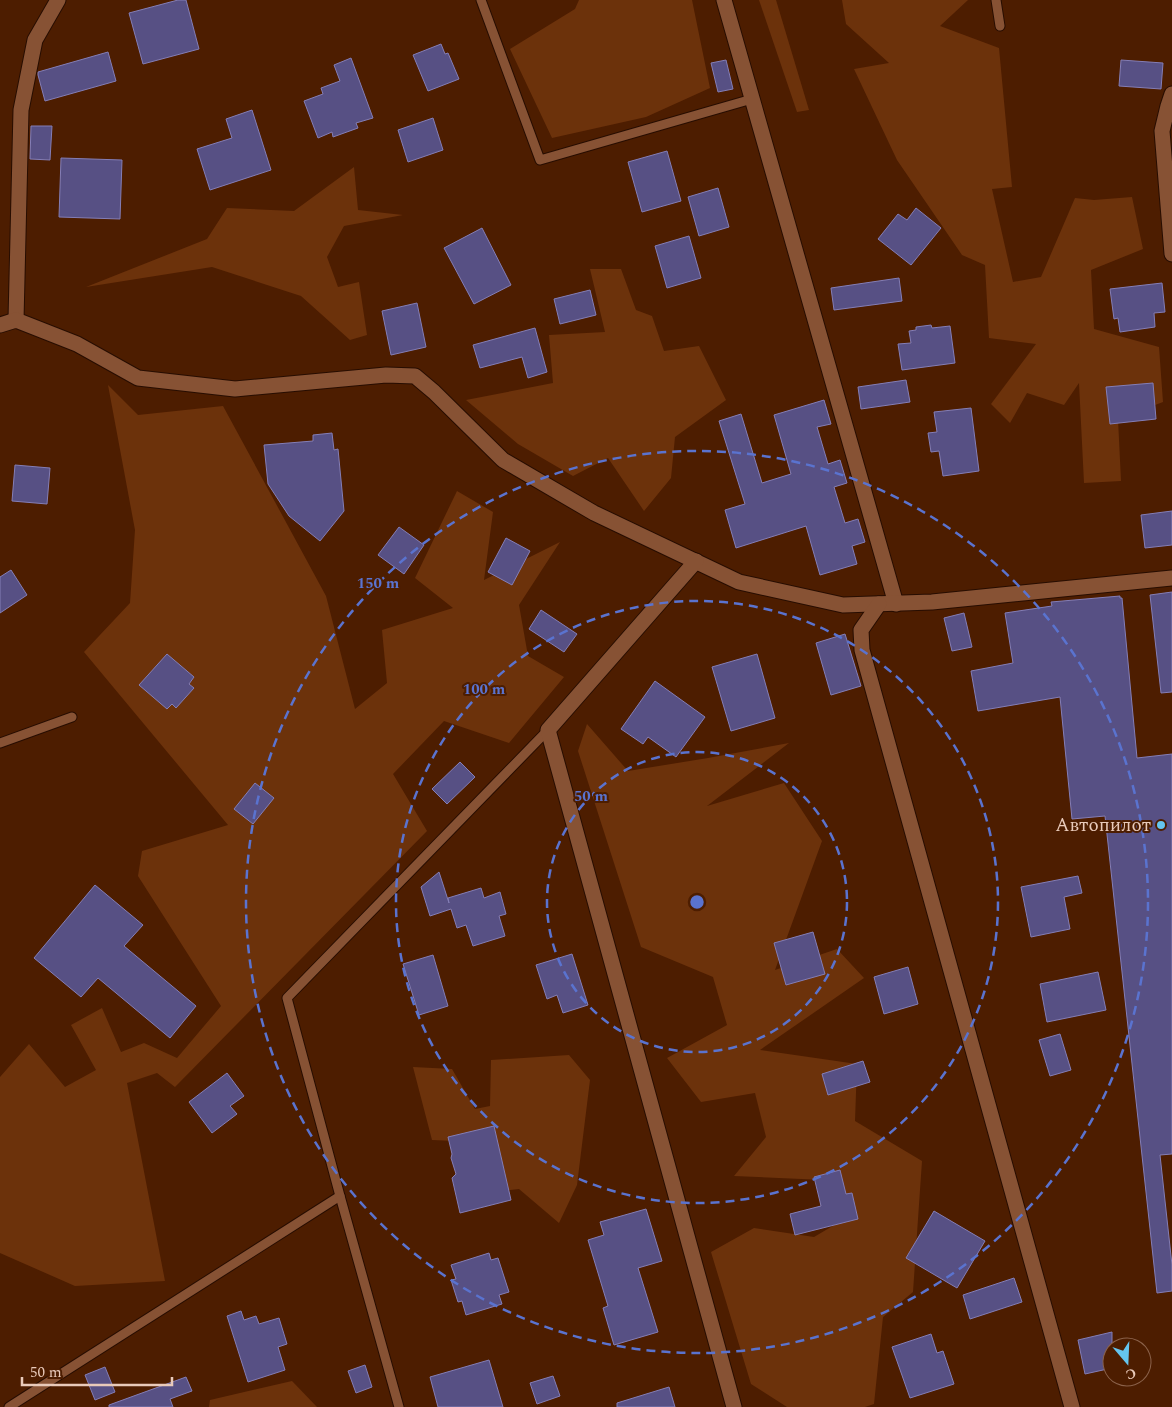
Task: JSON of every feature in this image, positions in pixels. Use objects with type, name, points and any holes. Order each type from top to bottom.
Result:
[{"type":"street","points":[[16,320],[21,110],[35,40],[58,0]]},
{"type":"street","points":[[724,0],[896,604]]},
{"type":"street","points":[[1172,94],[1162,131],[1172,254]]},
{"type":"street","points":[[0,324],[16,320],[77,344],[138,378],[234,389],[386,375],[415,376],[434,392],[503,460],[594,513],[739,582],[843,605],[932,602],[1172,578]]},
{"type":"street","points":[[696,561],[548,730],[734,1407]]},
{"type":"street","points":[[879,604],[861,630],[862,650],[1072,1407]]},
{"type":"lane","points":[[481,0],[540,160],[752,99]]},
{"type":"lane","points":[[996,0],[1000,26]]},
{"type":"lane","points":[[0,743],[72,717]]},
{"type":"lane","points":[[399,1407],[287,998],[548,730]]},
{"type":"lane","points":[[9,1407],[340,1196]]},
{"type":"shaded area","points":[[579,0],[692,0],[710,88],[646,117],[552,138],[510,49],[575,9]]},
{"type":"shaded area","points":[[759,0],[776,0],[809,110],[797,112]]},
{"type":"shaded area","points":[[842,0],[968,0],[940,26],[999,48],[1012,187],[992,189],[1013,282],[1041,277],[1075,198],[1094,200],[1132,197],[1143,249],[1091,270],[1094,329],[1159,347],[1163,402],[1118,419],[1121,481],[1084,483],[1079,383],[1064,405],[1027,393],[1010,423],[991,404],[1036,344],[989,338],[985,265],[962,255],[897,160],[854,69],[889,63],[846,24]]},
{"type":"shaded area","points":[[354,167],[358,210],[403,215],[344,226],[327,257],[338,287],[359,282],[367,335],[350,340],[301,296],[212,267],[86,287],[207,239],[227,208],[294,211]]},
{"type":"shaded area","points":[[590,269],[621,269],[636,310],[652,316],[664,351],[699,346],[726,400],[675,437],[671,478],[644,511],[608,458],[573,476],[518,444],[466,400],[553,383],[549,335],[605,332]]},
{"type":"shaded area","points":[[108,385],[138,415],[223,406],[326,596],[355,709],[387,683],[382,630],[453,608],[415,578],[457,491],[493,512],[484,580],[560,542],[519,605],[528,656],[564,677],[509,743],[444,721],[393,774],[427,831],[175,1087],[157,1073],[127,1083],[165,1281],[75,1286],[0,1253],[0,1077],[29,1044],[65,1087],[96,1070],[71,1025],[102,1008],[121,1052],[144,1043],[177,1058],[221,1006],[138,876],[142,851],[228,825],[84,652],[130,603],[135,530]]},
{"type":"shaded area","points":[[587,724],[628,771],[789,743],[707,806],[784,783],[822,841],[775,970],[837,949],[864,978],[760,1050],[857,1064],[855,1121],[922,1161],[913,1292],[883,1317],[874,1404],[865,1407],[787,1407],[751,1384],[711,1252],[754,1228],[814,1237],[853,1214],[824,1180],[734,1176],[766,1137],[755,1093],[701,1102],[667,1058],[727,1025],[713,977],[641,947],[578,751]]},
{"type":"shaded area","points":[[569,1055],[590,1080],[577,1185],[559,1223],[519,1189],[493,1192],[478,1142],[432,1140],[413,1067],[452,1069],[475,1109],[490,1106],[491,1060]]},
{"type":"shaded area","points":[[292,1381],[317,1407],[209,1407],[210,1400]]},
{"type":"building","points":[[178,0],[186,0],[199,49],[143,64],[129,13]]},
{"type":"building","points":[[441,44],[445,54],[448,53],[459,79],[428,91],[413,55]]},
{"type":"building","points":[[108,52],[116,81],[45,101],[38,72]]},
{"type":"building","points":[[351,58],[373,118],[356,123],[358,128],[333,137],[332,132],[318,138],[304,101],[323,94],[321,88],[340,81],[334,65]]},
{"type":"building","points":[[726,60],[733,89],[718,92],[711,63]]},
{"type":"building","points":[[1121,60],[1163,63],[1161,89],[1119,86]]},
{"type":"building","points":[[252,110],[271,170],[210,190],[197,149],[232,138],[226,119]]},
{"type":"building","points":[[433,118],[443,150],[408,162],[398,130]]},
{"type":"building","points":[[31,126],[52,126],[50,160],[30,159]]},
{"type":"building","points":[[667,151],[681,201],[642,212],[628,162]]},
{"type":"building","points":[[61,158],[122,160],[120,219],[59,217]]},
{"type":"building","points":[[718,188],[729,227],[699,236],[688,197]]},
{"type":"building","points":[[916,208],[941,228],[911,265],[878,239],[898,214],[907,220]]},
{"type":"building","points":[[482,228],[511,285],[474,304],[444,248]]},
{"type":"building","points":[[689,236],[701,278],[667,288],[655,246]]},
{"type":"building","points":[[899,278],[902,301],[834,310],[831,288]]},
{"type":"building","points":[[1162,283],[1165,312],[1154,313],[1155,327],[1120,332],[1118,318],[1114,319],[1110,289]]},
{"type":"building","points":[[590,290],[596,315],[560,324],[554,299]]},
{"type":"building","points":[[417,303],[426,347],[391,355],[382,311]]},
{"type":"building","points":[[931,325],[932,328],[950,326],[955,363],[902,370],[898,344],[911,343],[909,331],[916,330],[916,327]]},
{"type":"building","points":[[535,328],[547,372],[528,378],[522,357],[480,368],[473,345]]},
{"type":"building","points":[[906,380],[910,402],[861,409],[858,387]]},
{"type":"building","points":[[1153,383],[1156,419],[1110,424],[1106,387]]},
{"type":"building","points":[[824,400],[831,424],[817,427],[828,464],[840,460],[847,483],[834,487],[845,523],[858,519],[865,542],[852,546],[857,564],[820,575],[806,526],[736,548],[725,510],[745,504],[719,421],[741,414],[762,483],[791,474],[774,415]]},
{"type":"building","points":[[971,408],[979,471],[943,476],[939,451],[931,452],[928,433],[937,432],[934,412]]},
{"type":"building","points":[[332,433],[334,450],[338,449],[344,511],[320,541],[289,516],[268,484],[264,445],[313,441],[313,435]]},
{"type":"building","points":[[15,465],[50,468],[47,504],[12,501]]},
{"type":"building","points":[[1172,511],[1172,545],[1145,548],[1141,515]]},
{"type":"building","points":[[399,527],[424,545],[404,574],[378,555]]},
{"type":"building","points":[[506,538],[530,551],[512,585],[488,572]]},
{"type":"building","points":[[11,570],[27,595],[0,613],[0,577]]},
{"type":"building","points":[[1172,592],[1172,692],[1161,693],[1150,595]]},
{"type":"building","points":[[1120,596],[1122,598],[1137,758],[1172,754],[1172,1154],[1160,1155],[1172,1265],[1172,1291],[1157,1293],[1105,816],[1072,819],[1060,697],[978,711],[971,671],[1013,663],[1005,613],[1052,606],[1051,602]]},
{"type":"building","points":[[541,610],[577,634],[564,652],[529,629]]},
{"type":"building","points":[[964,613],[972,647],[952,651],[944,618]]},
{"type":"building","points":[[845,634],[861,686],[831,695],[816,643]]},
{"type":"building","points":[[167,654],[194,677],[189,684],[194,688],[176,708],[172,704],[167,709],[139,685]]},
{"type":"building","points":[[757,654],[775,718],[731,731],[712,667]]},
{"type":"building","points":[[655,681],[705,717],[676,757],[648,737],[643,744],[621,729]]},
{"type":"building","points":[[460,762],[475,777],[447,804],[432,789]]},
{"type":"building","points":[[255,783],[274,798],[253,824],[234,809]]},
{"type":"building","points":[[439,872],[449,903],[448,898],[481,888],[484,898],[500,892],[506,914],[499,916],[505,936],[473,946],[466,925],[457,928],[451,909],[430,916],[421,887]]},
{"type":"building","points":[[1078,876],[1082,893],[1064,897],[1070,929],[1031,937],[1021,887]]},
{"type":"building","points":[[95,885],[143,925],[124,946],[196,1006],[170,1038],[98,978],[81,997],[34,958]]},
{"type":"building","points":[[813,932],[825,974],[786,985],[774,943]]},
{"type":"building","points":[[572,954],[588,1005],[563,1013],[557,995],[547,999],[536,965]]},
{"type":"building","points":[[433,955],[448,1006],[419,1015],[403,964]]},
{"type":"building","points":[[908,967],[918,1004],[884,1014],[874,977]]},
{"type":"building","points":[[1098,972],[1106,1010],[1047,1022],[1040,984]]},
{"type":"building","points":[[1060,1034],[1071,1070],[1050,1076],[1039,1040]]},
{"type":"building","points":[[863,1061],[870,1082],[828,1095],[822,1074]]},
{"type":"building","points":[[227,1073],[244,1096],[230,1106],[237,1114],[212,1133],[189,1102]]},
{"type":"building","points":[[494,1126],[511,1200],[460,1213],[452,1178],[456,1174],[451,1158],[452,1154],[448,1137]]},
{"type":"building","points":[[840,1170],[846,1194],[852,1193],[858,1219],[795,1235],[790,1214],[821,1206],[814,1177]]},
{"type":"building","points":[[646,1209],[662,1261],[638,1268],[658,1332],[614,1345],[603,1308],[608,1306],[588,1240],[604,1235],[600,1222]]},
{"type":"building","points":[[934,1211],[985,1241],[957,1288],[906,1258]]},
{"type":"building","points":[[489,1253],[491,1260],[498,1258],[509,1292],[499,1295],[502,1304],[466,1315],[462,1301],[458,1302],[451,1280],[456,1279],[451,1265]]},
{"type":"building","points":[[1014,1278],[1022,1302],[970,1319],[963,1295]]},
{"type":"building","points":[[241,1311],[244,1320],[256,1316],[259,1324],[279,1318],[287,1344],[278,1347],[285,1370],[248,1382],[227,1316]]},
{"type":"building","points":[[1112,1332],[1112,1337],[1102,1337],[1102,1370],[1085,1374],[1078,1340]]},
{"type":"building","points":[[931,1334],[937,1353],[943,1351],[954,1384],[910,1398],[892,1347]]},
{"type":"building","points":[[489,1360],[503,1407],[438,1407],[430,1377]]},
{"type":"building","points":[[365,1365],[372,1387],[356,1393],[348,1371]]},
{"type":"building","points":[[105,1367],[115,1392],[95,1400],[85,1375]]},
{"type":"building","points":[[553,1376],[560,1396],[537,1404],[530,1383]]},
{"type":"building","points":[[186,1377],[192,1391],[170,1399],[173,1407],[109,1407],[109,1405]]},
{"type":"building","points":[[669,1387],[675,1407],[617,1407],[617,1403]]},
{"type":"place","name":"Автопилот","points":[[1161,825]]}]
